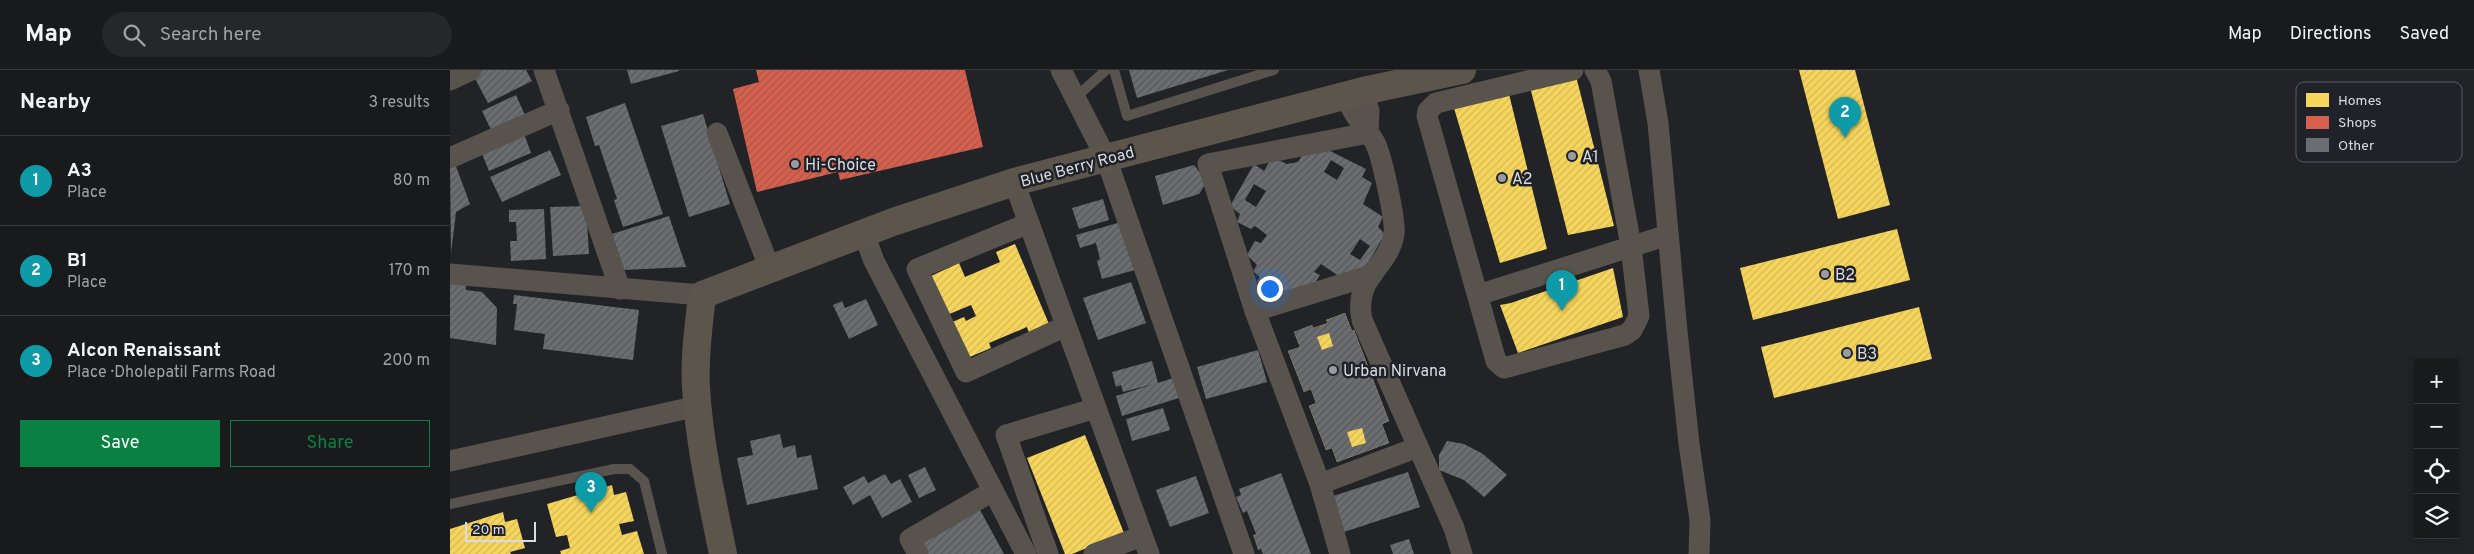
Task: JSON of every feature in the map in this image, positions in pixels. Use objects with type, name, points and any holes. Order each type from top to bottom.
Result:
[{"type":"street","points":[[450,80],[471,70]]},
{"type":"street","points":[[544,70],[620,289]]},
{"type":"street","points":[[1062,70],[1106,158],[1244,554]]},
{"type":"street","name":"Blue Berry Road","points":[[702,295],[864,234],[1014,182],[1355,94],[1462,70]]},
{"type":"street","points":[[1573,70],[1436,103],[1428,111],[1427,116],[1496,361],[1504,368],[1625,334],[1632,330],[1639,316],[1631,246],[1601,81],[1595,70]]},
{"type":"street","points":[[1649,70],[1658,123],[1689,444],[1700,520],[1699,554]]},
{"type":"street","points":[[1355,94],[1352,114],[1375,142],[1394,218],[1392,242],[1360,294],[1358,304],[1362,320],[1454,528],[1462,554]]},
{"type":"street","points":[[450,158],[559,110]]},
{"type":"street","points":[[1340,554],[1320,484],[1255,311],[1208,164],[1368,133]]},
{"type":"street","points":[[718,134],[770,269]]},
{"type":"street","points":[[1014,182],[1145,545],[1094,554]]},
{"type":"street","points":[[1029,223],[918,269],[966,372],[1066,326]]},
{"type":"street","points":[[864,234],[874,260],[1026,554]]},
{"type":"street","points":[[1478,295],[1668,235]]},
{"type":"street","points":[[450,274],[702,295],[697,340],[699,430],[723,554]]},
{"type":"street","points":[[1255,311],[1372,275]]},
{"type":"street","points":[[450,461],[698,406]]},
{"type":"street","points":[[1048,554],[1006,435],[1096,408]]},
{"type":"street","points":[[1320,484],[1418,447]]},
{"type":"street","points":[[918,554],[910,538],[993,491]]},
{"type":"lane","points":[[1075,98],[1106,70]]},
{"type":"lane","points":[[1114,70],[1128,116],[1274,70]]},
{"type":"lane","points":[[450,504],[614,468],[630,469],[644,481],[662,554]]},
{"type":"building: Homes","points":[[1799,70],[1855,70],[1890,205],[1838,219]]},
{"type":"building: Homes","name":"A1","points":[[1576,76],[1614,226],[1568,235],[1530,87]]},
{"type":"building: Homes","name":"A2","points":[[1509,94],[1547,249],[1500,263],[1454,108]]},
{"type":"building: Homes","name":"B2","points":[[1897,229],[1910,280],[1753,320],[1740,268]]},
{"type":"building: Homes","points":[[1015,244],[1049,324],[1029,333],[1027,327],[989,343],[991,348],[965,359],[950,323],[964,317],[966,321],[976,316],[971,305],[947,315],[931,276],[959,263],[965,277],[1000,262],[996,252]]},
{"type":"building: Homes","points":[[1613,268],[1623,317],[1518,353],[1500,305],[1511,303]]},
{"type":"building: Homes","name":"B3","points":[[1919,307],[1932,359],[1774,398],[1761,347]]},
{"type":"building: Homes","name":"Urban Nirvana","points":[[1345,313],[1352,331],[1354,330],[1389,421],[1382,424],[1389,443],[1337,462],[1332,448],[1326,450],[1309,406],[1316,403],[1311,389],[1304,392],[1288,351],[1300,347],[1294,332],[1312,325],[1313,328],[1328,323],[1326,320]]},
{"type":"building: Homes","points":[[1085,435],[1124,533],[1072,554],[1065,554],[1027,458]]},
{"type":"building: Homes","points":[[612,485],[614,495],[626,492],[634,521],[619,524],[622,535],[637,531],[644,554],[561,554],[560,551],[570,548],[567,535],[556,537],[547,504]]},
{"type":"building: Homes","points":[[503,512],[505,522],[517,519],[525,548],[510,552],[511,554],[450,554],[450,529]]},
{"type":"building: Shops","points":[[756,70],[965,70],[983,147],[840,180],[838,172],[757,192],[733,89],[759,82]]},
{"type":"building: Other","points":[[483,70],[526,70],[532,81],[488,103],[473,75]]},
{"type":"building: Other","points":[[627,70],[679,70],[679,71],[631,84]]},
{"type":"building: Other","points":[[1129,70],[1228,70],[1137,98]]},
{"type":"building: Other","points":[[516,95],[527,120],[494,136],[482,111]]},
{"type":"building: Other","points":[[625,103],[663,214],[623,227],[614,200],[617,199],[599,145],[595,146],[586,117]]},
{"type":"building: Other","points":[[703,114],[730,204],[689,217],[661,126]]},
{"type":"building: Other","points":[[523,131],[531,153],[489,171],[480,149]]},
{"type":"building: Other","points":[[1320,146],[1366,169],[1362,177],[1372,183],[1363,204],[1383,217],[1378,227],[1385,234],[1359,278],[1346,281],[1321,264],[1314,272],[1320,275],[1311,289],[1294,294],[1257,282],[1260,277],[1253,271],[1257,265],[1247,255],[1255,241],[1261,243],[1267,235],[1255,226],[1251,229],[1237,222],[1240,214],[1230,206],[1254,164],[1264,171],[1272,157],[1287,164],[1298,162],[1307,148]],"holes":[[[1331,160],[1344,168],[1337,180],[1324,172]],[[1254,184],[1266,191],[1256,207],[1245,200]],[[1360,239],[1370,246],[1360,260],[1350,254]]]},
{"type":"building: Other","points":[[550,150],[561,175],[502,202],[490,177]]},
{"type":"building: Other","points":[[454,161],[470,204],[456,212],[451,253],[450,163]]},
{"type":"building: Other","points":[[1194,165],[1207,182],[1199,194],[1163,205],[1155,176]]},
{"type":"building: Other","points":[[1103,199],[1109,220],[1079,229],[1072,208]]},
{"type":"building: Other","points":[[586,206],[589,254],[553,256],[550,207]]},
{"type":"building: Other","points":[[544,209],[546,259],[511,261],[510,241],[517,241],[516,222],[509,222],[509,210]]},
{"type":"building: Other","points":[[669,216],[686,267],[624,270],[612,234]]},
{"type":"building: Other","points":[[1121,222],[1135,270],[1102,279],[1097,261],[1100,259],[1096,243],[1080,248],[1076,235]]},
{"type":"building: Other","points":[[1131,282],[1146,323],[1098,340],[1083,298]]},
{"type":"building: Other","points":[[450,283],[466,285],[466,290],[482,292],[497,308],[496,345],[450,338]]},
{"type":"building: Other","points":[[514,295],[639,310],[633,360],[543,349],[545,334],[514,330],[517,304],[513,304]]},
{"type":"building: Other","points":[[866,299],[878,325],[849,339],[833,305],[842,301],[845,308]]},
{"type":"building: Other","name":"Urban Nirvana","points":[[1345,313],[1352,331],[1354,330],[1389,421],[1382,424],[1389,443],[1337,462],[1332,448],[1326,450],[1309,406],[1316,403],[1311,389],[1304,392],[1288,351],[1300,347],[1294,332],[1312,325],[1313,328],[1328,323],[1326,320]],"holes":[[[1329,333],[1333,346],[1322,350],[1317,337]],[[1362,428],[1366,443],[1352,447],[1347,432]]]},
{"type":"building: Other","points":[[1258,350],[1267,382],[1206,399],[1197,367]]},
{"type":"building: Other","points":[[1152,361],[1158,383],[1179,376],[1185,396],[1122,416],[1116,396],[1154,384],[1123,392],[1121,385],[1116,387],[1112,372]]},
{"type":"building: Other","points":[[1163,408],[1170,430],[1132,441],[1126,419]]},
{"type":"building: Other","points":[[780,434],[783,448],[795,445],[797,458],[811,455],[818,489],[747,505],[737,458],[753,455],[750,441]]},
{"type":"building: Other","points":[[1447,441],[1464,444],[1483,454],[1507,475],[1484,497],[1464,480],[1439,470],[1439,455]]},
{"type":"building: Other","points":[[925,467],[936,490],[919,498],[908,475]]},
{"type":"building: Other","points":[[1408,472],[1420,507],[1344,532],[1333,496]]},
{"type":"building: Other","points":[[1281,473],[1311,554],[1263,554],[1261,549],[1258,550],[1253,535],[1256,534],[1247,511],[1243,513],[1236,497],[1241,495],[1239,489]]},
{"type":"building: Other","points":[[885,474],[891,484],[900,479],[912,502],[882,518],[870,495],[853,505],[843,487],[864,476],[868,483]]},
{"type":"building: Other","points":[[1196,476],[1209,513],[1170,527],[1156,490]]},
{"type":"building: Other","points":[[980,510],[1004,554],[924,554],[918,544]]},
{"type":"building: Other","points":[[1409,539],[1414,554],[1393,554],[1390,545]]},
{"type":"place","name":"B1","points":[[1845,138]]},
{"type":"place","name":"A1","points":[[1572,156]]},
{"type":"place","name":"Hi-Choice","points":[[795,164]]},
{"type":"place","name":"A2","points":[[1502,178]]},
{"type":"place","name":"B2","points":[[1825,274]]},
{"type":"place","name":"A3","points":[[1562,311]]},
{"type":"place","name":"B3","points":[[1847,353]]},
{"type":"place","name":"Urban Nirvana","points":[[1333,370]]},
{"type":"place","name":"Alcon Renaissant","points":[[591,513]]}]
